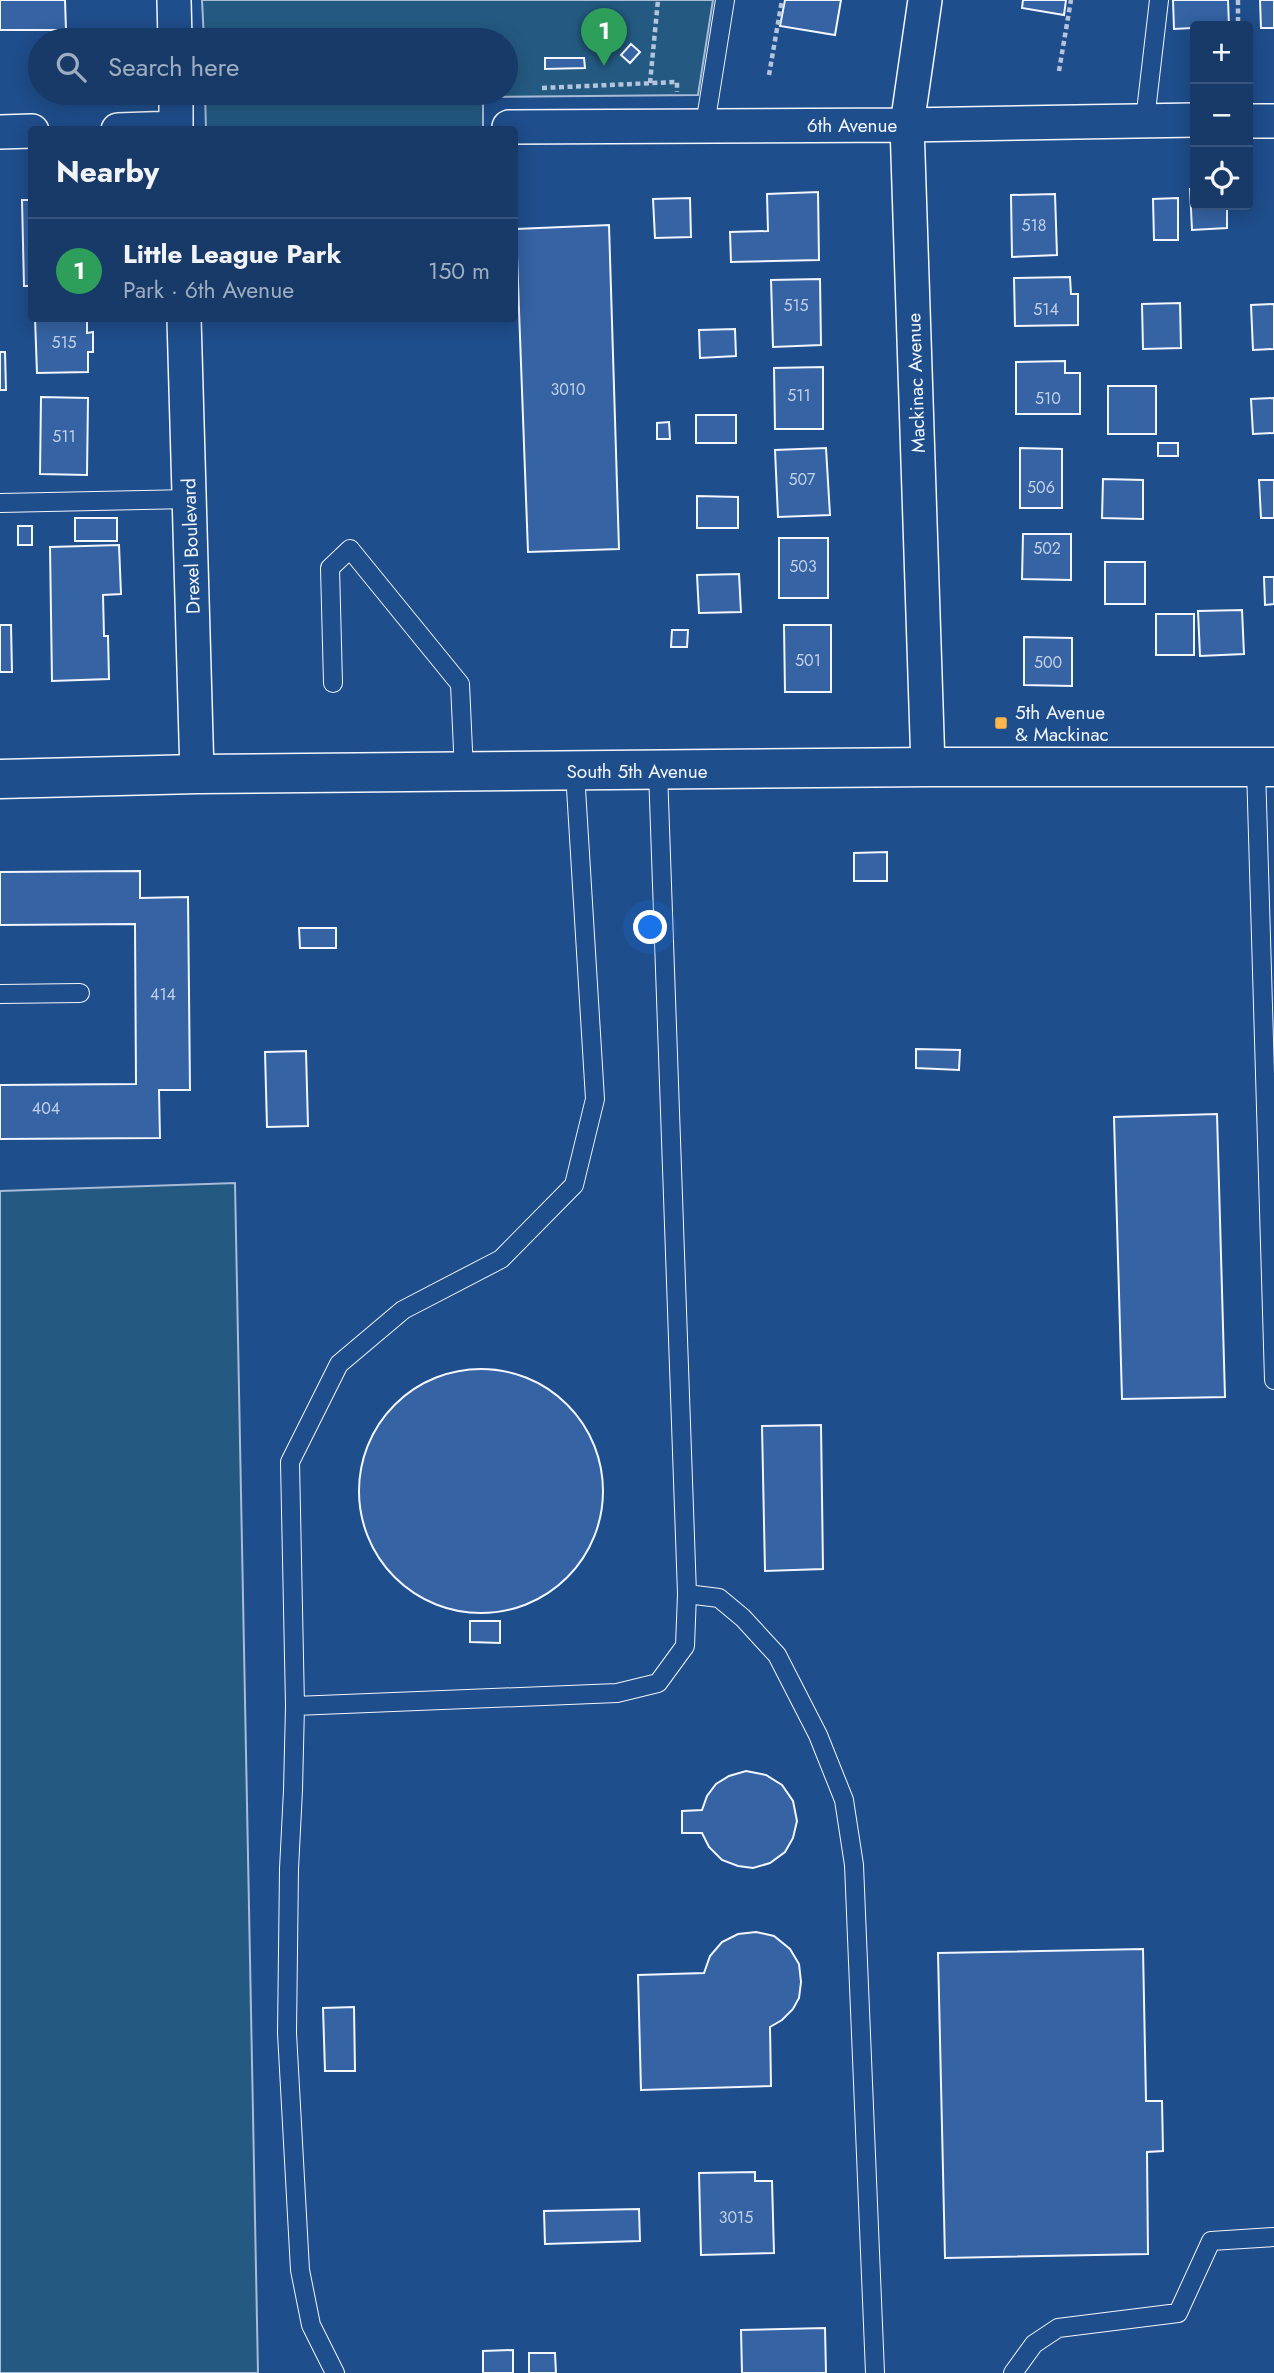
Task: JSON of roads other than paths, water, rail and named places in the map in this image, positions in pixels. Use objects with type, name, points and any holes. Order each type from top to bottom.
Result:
[{"type":"street","points":[[174,0],[175,28]]},
{"type":"street","name":"Mackinac Avenue","points":[[925,0],[907,125],[928,767]]},
{"type":"street","points":[[176,105],[176,126]]},
{"type":"street","name":"6th Avenue","points":[[518,127],[1190,120]]},
{"type":"street","points":[[1253,121],[1274,121]]},
{"type":"street","points":[[0,132],[28,131]]},
{"type":"street","name":"Drexel Boulevard","points":[[184,322],[197,774]]},
{"type":"street","name":"South 5th Avenue","points":[[0,779],[197,774],[928,767],[1265,768]]},
{"type":"lane","points":[[705,125],[725,0]]},
{"type":"lane","points":[[1145,120],[1159,0]]},
{"type":"lane","points":[[0,503],[190,499]]},
{"type":"lane","points":[[333,683],[330,568],[350,549],[460,684],[464,772]]},
{"type":"lane","points":[[1265,768],[1274,1380]]},
{"type":"lane","points":[[295,1706],[617,1693],[658,1683],[685,1646],[687,1594],[658,771]]},
{"type":"lane","points":[[335,2373],[311,2325],[299,2256],[288,2033],[289,1870],[295,1706],[290,1462],[340,1364],[402,1310],[500,1259],[574,1185],[595,1099],[575,772]]},
{"type":"lane","points":[[0,995],[80,993]]},
{"type":"lane","points":[[687,1594],[719,1598],[743,1618],[777,1655],[818,1735],[844,1800],[854,1864],[875,2373]]},
{"type":"lane","points":[[1013,2373],[1034,2344],[1058,2328],[1178,2313],[1211,2241],[1274,2237]]},
{"type":"place","name":"Little League Park","points":[[604,66]]},
{"type":"place","name":"5th Avenue & Mackinac","points":[[1001,723]]}]
